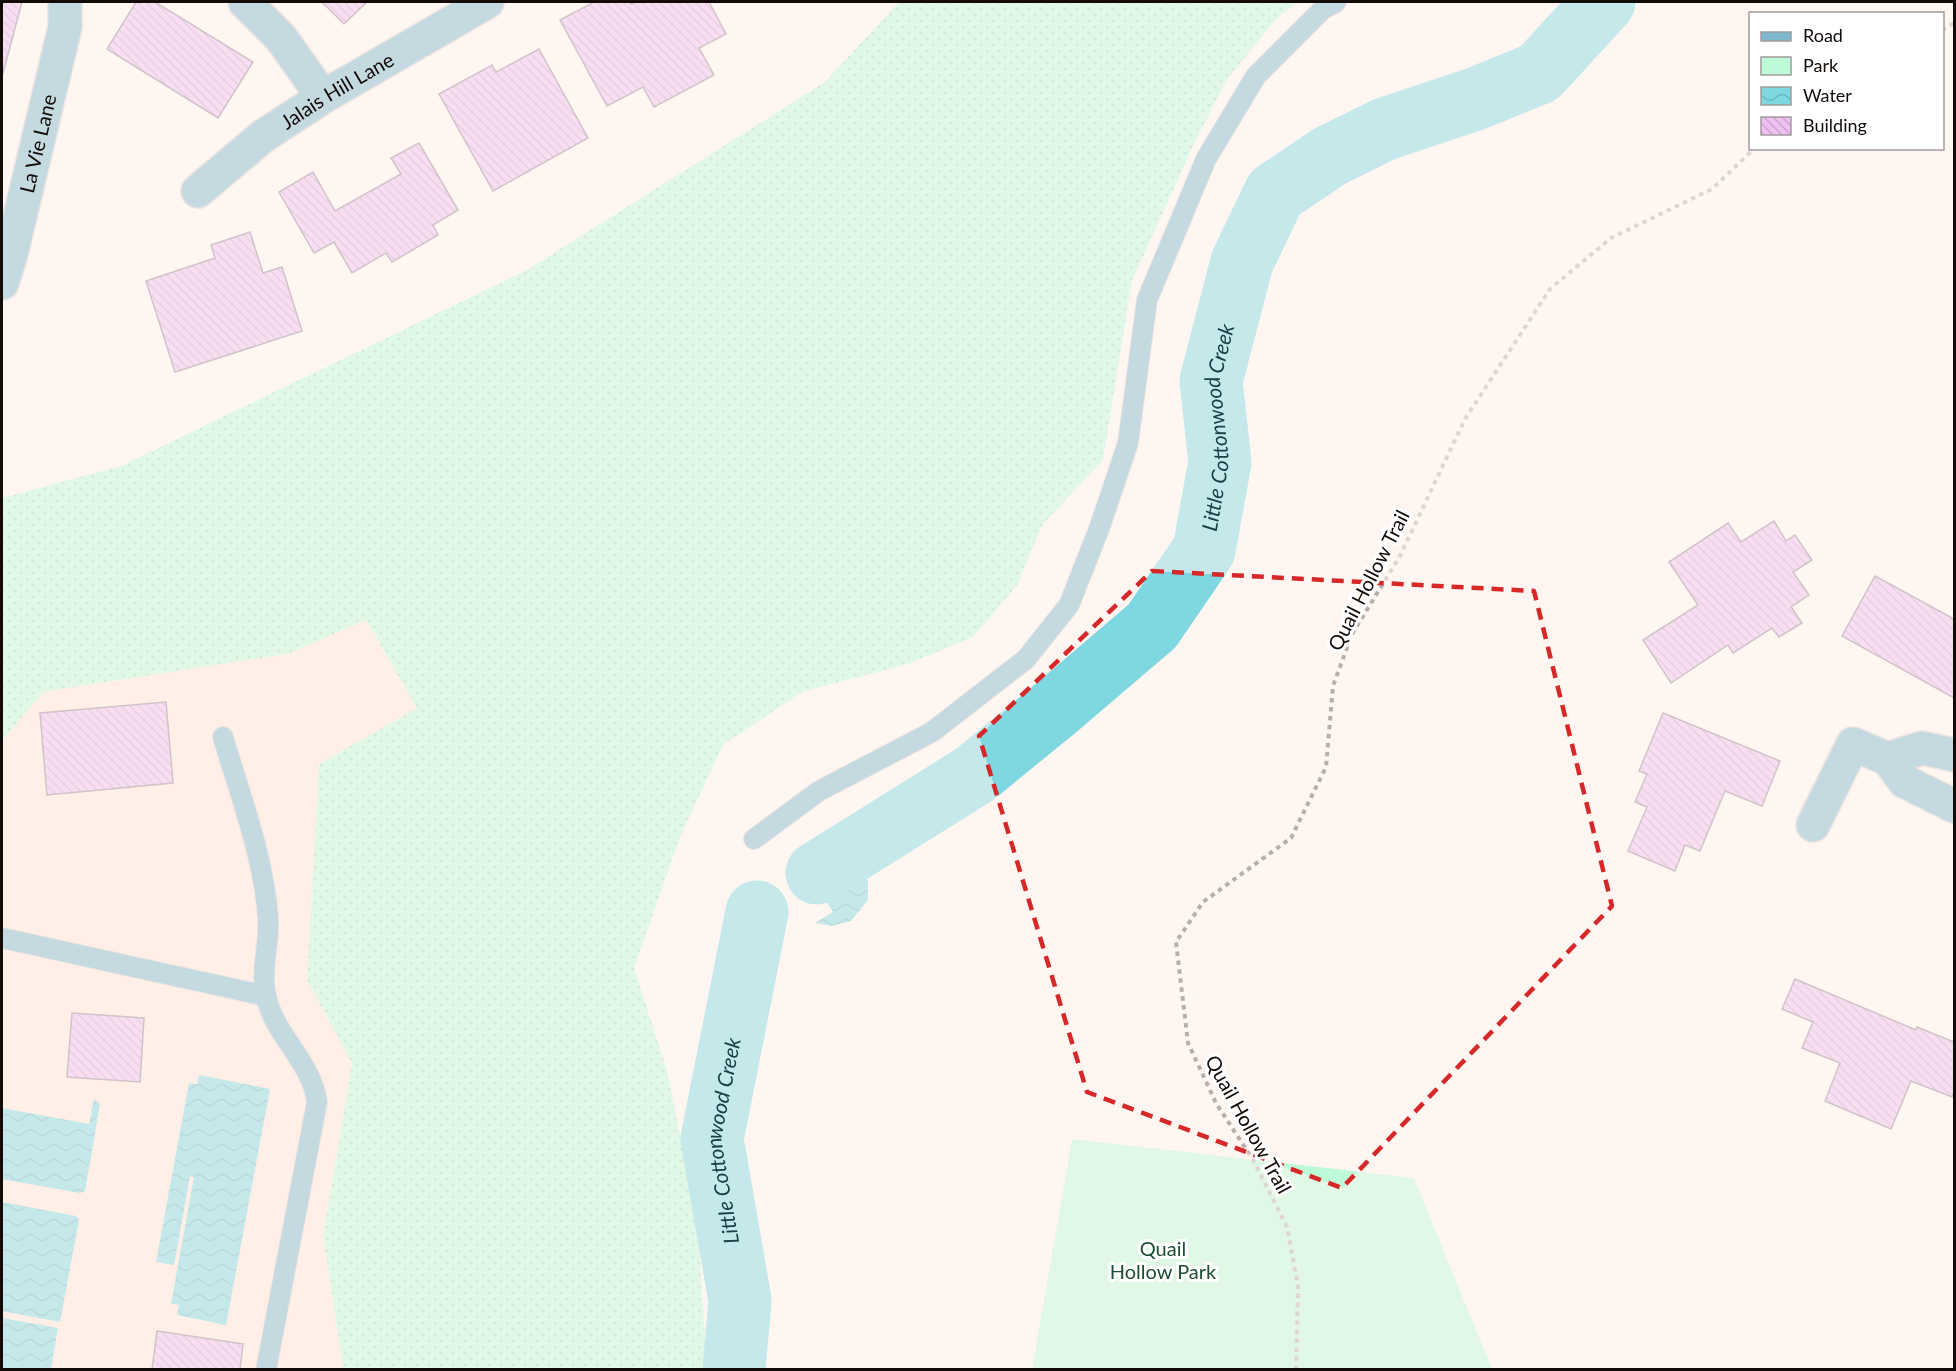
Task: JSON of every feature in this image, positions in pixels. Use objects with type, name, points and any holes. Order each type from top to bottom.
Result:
[{"type":"street","name":"La Vie Lane","points":[[2,282],[11,254],[65,27],[65,2]]},
{"type":"street","points":[[245,2],[281,38],[324,97]]},
{"type":"street","name":"Jalais Hill Lane","points":[[198,191],[262,137],[324,97],[487,2]]},
{"type":"street","points":[[1813,825],[1853,744],[1888,759],[1904,781],[1954,806]]},
{"type":"street","points":[[1888,759],[1922,748],[1954,755]]},
{"type":"lane","points":[[754,839],[819,791],[932,732],[1026,659],[1069,605],[1100,529],[1128,443],[1147,300],[1206,159],[1256,76],[1323,9],[1336,2]]},
{"type":"lane","points":[[222,737],[263,880],[269,920],[264,976],[266,996],[274,1019],[311,1079],[316,1102],[266,1370]]},
{"type":"lane","points":[[2,938],[266,996]]},
{"type":"path","name":"Quail Hollow Trail","points":[[1296,1370],[1298,1286],[1287,1227],[1253,1160],[1216,1103],[1188,1043],[1176,942],[1203,902],[1291,838],[1326,767],[1333,686],[1353,634],[1400,556],[1465,419],[1550,289],[1611,238],[1712,189],[1753,150]]},
{"type":"highlighted area","points":[[1152,571],[1534,591],[1612,906],[1342,1188],[1087,1092],[979,736]]},
{"type":"shaded area","points":[[366,620],[417,708],[307,980],[352,1063],[323,1235],[343,1369],[2,1370],[2,741],[42,692],[287,654]]},
{"type":"green space","points":[[899,2],[1298,2],[1277,18],[1226,81],[1193,146],[1132,281],[1103,460],[1043,524],[1017,585],[973,637],[906,665],[804,691],[723,745],[681,835],[634,968],[666,1067],[697,1213],[707,1369],[343,1369],[323,1235],[352,1063],[307,981],[319,764],[417,708],[366,620],[287,654],[43,692],[2,741],[2,498],[121,466],[527,270],[825,82]]},
{"type":"green space","name":"Quail Hollow Park","points":[[1072,1139],[1414,1178],[1492,1369],[1032,1369]]},
{"type":"water","points":[[839,841],[868,881],[868,900],[851,921],[832,926],[815,923],[833,912],[823,896],[830,891],[812,858]]},
{"type":"water","points":[[199,1075],[270,1089],[226,1325],[177,1315],[179,1305],[171,1304],[194,1177],[190,1176],[174,1265],[156,1262],[189,1083],[197,1084]]},
{"type":"water","points":[[94,1099],[100,1104],[85,1191],[80,1193],[2,1179],[2,1108],[89,1124]]},
{"type":"water","points":[[2,1202],[76,1216],[79,1220],[60,1322],[2,1311]]},
{"type":"water","points":[[2,1318],[58,1328],[51,1369],[2,1369]]},
{"type":"building","points":[[2,2],[22,2],[2,77]]},
{"type":"building","points":[[136,2],[155,2],[253,62],[218,118],[107,49]]},
{"type":"building","points":[[322,2],[367,2],[344,24]]},
{"type":"building","points":[[594,2],[629,2],[631,4],[636,2],[709,2],[726,34],[699,48],[714,75],[654,107],[643,87],[607,106],[560,20]]},
{"type":"building","points":[[539,49],[588,138],[493,191],[439,94],[492,65],[496,72]]},
{"type":"building","points":[[419,143],[458,210],[433,225],[438,235],[392,262],[386,253],[352,273],[334,242],[314,253],[279,192],[313,172],[335,211],[401,174],[391,158]]},
{"type":"building","points":[[250,232],[263,273],[282,267],[302,331],[175,372],[146,281],[215,258],[211,245]]},
{"type":"building","points":[[1774,521],[1786,541],[1795,535],[1812,560],[1793,572],[1809,595],[1791,607],[1802,623],[1779,637],[1772,628],[1733,653],[1728,645],[1671,683],[1643,640],[1698,605],[1669,562],[1728,523],[1741,542]]},
{"type":"building","points":[[1875,576],[1954,619],[1954,698],[1842,636]]},
{"type":"building","points":[[166,702],[173,783],[47,795],[40,713]]},
{"type":"building","points":[[1663,713],[1780,761],[1762,806],[1725,791],[1700,851],[1685,845],[1675,871],[1628,851],[1647,807],[1635,802],[1647,774],[1639,771]]},
{"type":"building","points":[[1795,979],[1916,1030],[1917,1027],[1954,1042],[1952,1097],[1911,1081],[1891,1129],[1825,1101],[1840,1063],[1802,1048],[1813,1022],[1782,1009]]},
{"type":"building","points":[[72,1013],[144,1018],[140,1082],[67,1077]]},
{"type":"building","points":[[157,1331],[243,1344],[240,1370],[152,1370]]},
{"type":"waterway","name":"Little Cottonwood Creek","points":[[817,873],[974,775],[1056,708],[1152,626],[1204,550],[1220,462],[1211,381],[1242,262],[1275,193],[1330,156],[1385,129],[1475,99],[1539,73],[1604,2]]},
{"type":"waterway","name":"Little Cottonwood Creek","points":[[734,1370],[740,1300],[712,1139],[757,912]]}]
